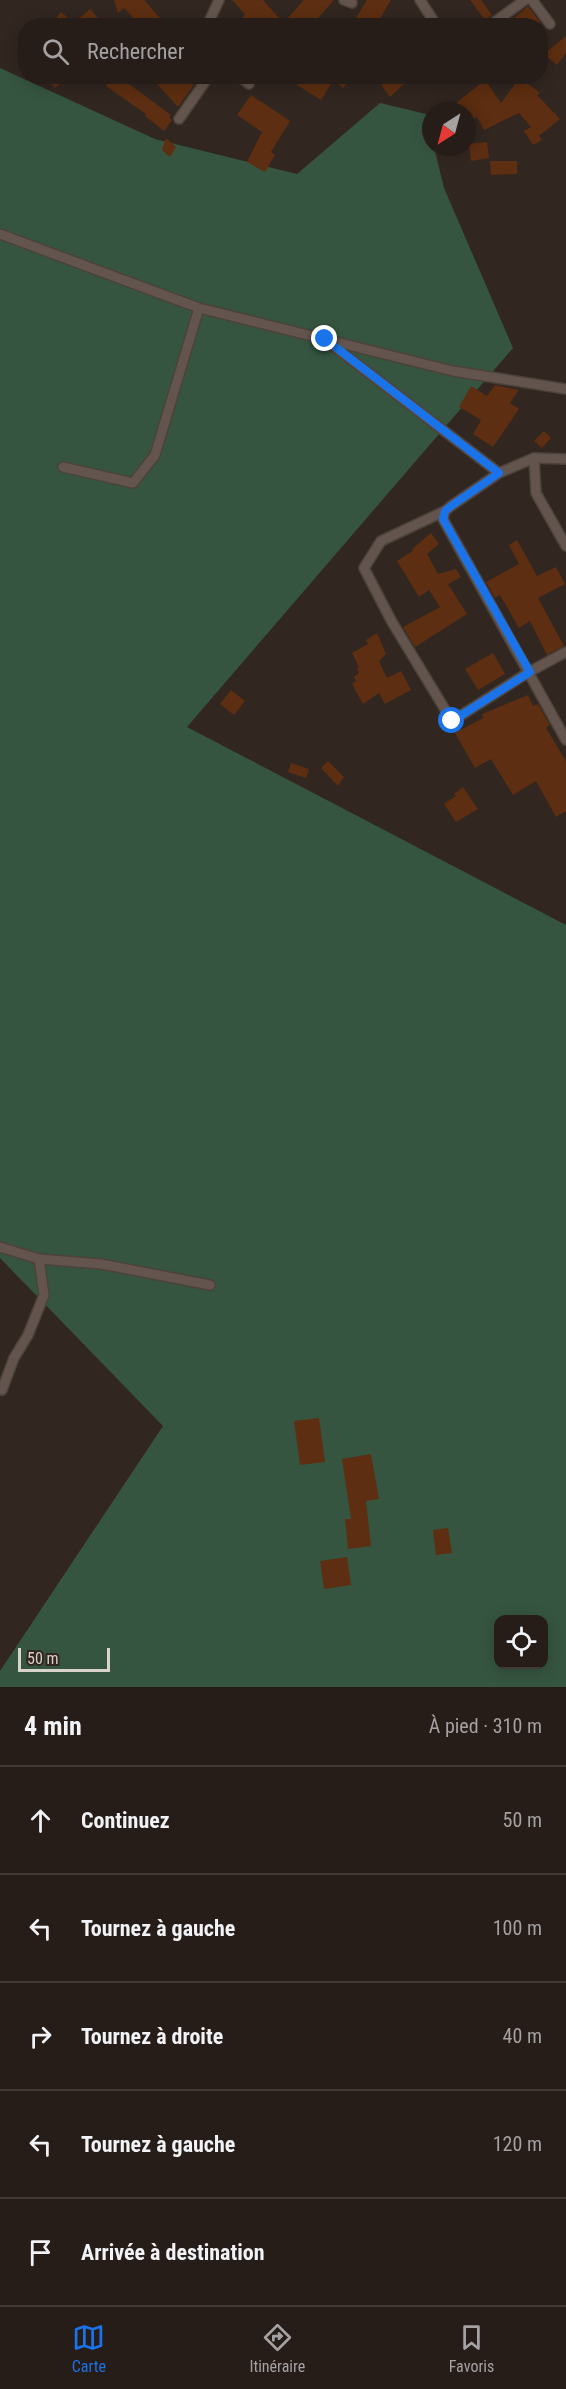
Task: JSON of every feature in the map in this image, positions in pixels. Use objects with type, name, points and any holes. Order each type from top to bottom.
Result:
[{"type":"street","points":[[211,18],[219,0]]},
{"type":"street","points":[[420,0],[432,18]]},
{"type":"street","points":[[500,18],[525,0]]},
{"type":"street","points":[[532,0],[546,18]]},
{"type":"street","points":[[179,120],[204,84]]},
{"type":"street","points":[[0,234],[199,308],[453,371],[566,389]]},
{"type":"street","points":[[63,467],[133,483],[155,455],[199,308]]},
{"type":"street","points":[[325,339],[499,473]]},
{"type":"street","points":[[534,459],[536,493],[566,546]]},
{"type":"street","points":[[566,459],[534,459],[499,473],[445,511],[381,540],[364,568],[392,622],[452,721],[566,652]]},
{"type":"street","points":[[445,511],[443,519],[566,740]]},
{"type":"street","points":[[0,1247],[39,1259],[101,1264],[210,1285]]},
{"type":"street","points":[[2,1390],[14,1358],[27,1335],[44,1295],[39,1259]]},
{"type":"green space","points":[[0,68],[18,76],[18,84],[35,84],[155,139],[297,174],[380,103],[422,113],[422,156],[436,156],[444,188],[513,348],[187,727],[566,925],[566,1687],[0,1687],[0,1671],[163,1426],[0,1258]]},
{"type":"building","points":[[114,0],[144,0],[160,18],[133,18],[124,8],[118,13]]},
{"type":"building","points":[[232,0],[263,0],[279,18],[242,18],[245,14]]},
{"type":"building","points":[[304,0],[334,0],[318,18],[288,18]]},
{"type":"building","points":[[367,0],[391,0],[381,18],[356,18]]},
{"type":"building","points":[[470,0],[481,0],[492,15],[484,18]]},
{"type":"building","points":[[528,6],[537,18],[514,18]]},
{"type":"building","points":[[90,9],[98,18],[80,18]]},
{"type":"building","points":[[61,12],[68,18],[56,18]]},
{"type":"building","points":[[566,36],[566,53],[557,65],[548,57],[548,51]]},
{"type":"building","points":[[107,84],[129,84],[171,115],[169,117],[172,120],[164,131],[145,116],[146,114],[106,86]]},
{"type":"building","points":[[157,84],[194,84],[178,107]]},
{"type":"building","points":[[298,84],[331,84],[321,100]]},
{"type":"building","points":[[381,84],[404,84],[390,97]]},
{"type":"building","points":[[480,84],[488,84],[501,103],[515,84],[528,84],[540,93],[537,95],[560,119],[539,136],[542,140],[533,145],[524,131],[531,127],[519,113],[484,130],[476,118],[476,102],[457,102]]},
{"type":"building","points":[[251,95],[290,121],[271,152],[275,155],[265,172],[247,162],[262,132],[237,115]]},
{"type":"building","points":[[166,138],[176,147],[170,157],[162,150]]},
{"type":"building","points":[[487,142],[489,158],[471,161],[470,156],[476,156],[476,143]]},
{"type":"building","points":[[490,161],[517,161],[517,174],[491,175]]},
{"type":"building","points":[[495,385],[519,390],[510,403],[519,409],[493,447],[473,434],[481,420],[459,407],[471,386],[487,396]]},
{"type":"building","points":[[544,431],[551,438],[542,448],[534,441]]},
{"type":"building","points":[[431,533],[439,544],[427,554],[438,574],[456,569],[461,577],[448,584],[467,614],[415,647],[403,627],[440,607],[429,590],[419,597],[397,561],[413,551],[412,549]]},
{"type":"building","points":[[517,540],[537,576],[556,567],[565,584],[538,598],[564,646],[547,655],[530,621],[519,628],[500,595],[495,598],[486,582],[519,564],[509,545]]},
{"type":"building","points":[[377,633],[386,654],[379,661],[387,678],[401,671],[411,690],[385,704],[379,693],[363,704],[352,684],[356,681],[354,677],[359,673],[357,668],[359,667],[352,653],[368,644],[366,640]]},
{"type":"building","points":[[493,653],[505,674],[478,690],[465,669]]},
{"type":"building","points":[[231,690],[245,701],[234,715],[220,704]]},
{"type":"building","points":[[528,695],[533,706],[538,704],[550,725],[546,728],[566,761],[566,811],[556,817],[536,781],[513,795],[491,759],[475,768],[455,733],[483,718],[482,714]]},
{"type":"building","points":[[328,761],[344,777],[338,786],[321,768]]},
{"type":"building","points":[[291,763],[309,769],[306,778],[288,772]]},
{"type":"building","points":[[463,787],[478,809],[456,822],[444,804],[456,796],[454,794]]},
{"type":"building","points":[[319,1418],[325,1462],[300,1465],[294,1421]]},
{"type":"building","points":[[371,1454],[379,1499],[366,1501],[371,1546],[348,1549],[345,1519],[351,1519],[342,1459]]},
{"type":"building","points":[[448,1528],[452,1553],[436,1555],[433,1530]]},
{"type":"building","points":[[347,1557],[351,1585],[324,1589],[320,1561]]},
{"type":"route","points":[[325,339],[499,473],[451,506],[445,511],[443,519],[530,672],[452,721]]}]
